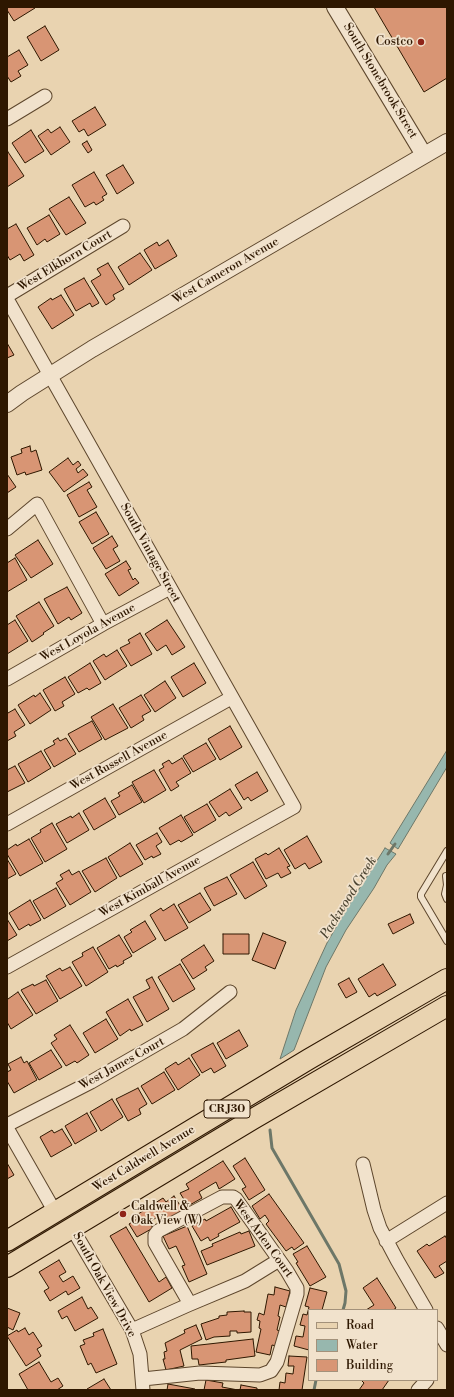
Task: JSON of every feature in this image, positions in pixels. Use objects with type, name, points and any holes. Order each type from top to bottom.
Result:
[{"type":"main road","name":"West Caldwell Avenue","points":[[7,1241],[309,1059],[447,979]]},
{"type":"main road","name":"West Caldwell Avenue","points":[[7,1267],[247,1123],[447,1006]]},
{"type":"main road","points":[[7,1254],[51,1226],[54,1221],[55,1212]]},
{"type":"street","name":"South Stonebrook Street","points":[[335,7],[424,155]]},
{"type":"street","points":[[7,119],[45,96]]},
{"type":"street","name":"West Cameron Avenue","points":[[7,404],[50,375],[447,142]]},
{"type":"street","name":"West Elkhorn Court","points":[[7,297],[123,226]]},
{"type":"street","name":"South Vintage Street","points":[[7,297],[231,698],[294,807]]},
{"type":"street","points":[[7,529],[37,504],[103,624]]},
{"type":"street","name":"West Loyola Avenue","points":[[7,679],[103,624],[170,588]]},
{"type":"street","name":"West Russell Avenue","points":[[7,824],[231,698]]},
{"type":"street","name":"West Kimball Avenue","points":[[7,967],[294,807]]},
{"type":"street","name":"West James Court","points":[[7,1126],[91,1082],[183,1029],[230,992]]},
{"type":"street","points":[[7,1126],[55,1212]]},
{"type":"street","points":[[363,1164],[374,1210],[386,1241],[425,1309]]},
{"type":"street","name":"West Arlen Court","points":[[143,1385],[200,1373],[260,1375],[271,1370],[277,1362],[297,1294],[297,1288],[236,1199],[228,1196],[222,1196],[155,1234],[155,1243],[190,1304]]},
{"type":"street","points":[[386,1241],[447,1203]]},
{"type":"street","name":"South Oak View Drive","points":[[72,1228],[132,1330],[140,1354],[143,1385]]},
{"type":"street","points":[[132,1330],[245,1281],[279,1260]]},
{"type":"street","points":[[438,1330],[447,1345]]},
{"type":"street","points":[[418,1390],[426,1381]]},
{"type":"lane","points":[[447,852],[423,890],[421,897],[445,933],[447,941]]},
{"type":"lane","points":[[436,869],[446,876],[447,885],[445,894],[447,899]]},
{"type":"water","name":"Packwood Creek","points":[[447,750],[447,767],[398,849],[390,843]]},
{"type":"water","name":"Packwood Creek","points":[[385,848],[396,854],[387,865],[374,888],[346,930],[326,967],[294,1050],[280,1059],[296,1010],[327,943]]},
{"type":"building","points":[[7,7],[35,8],[14,21],[7,10]]},
{"type":"building","name":"Costco","points":[[374,7],[447,7],[447,78],[424,92]]},
{"type":"building","points":[[45,26],[59,50],[41,61],[27,37]]},
{"type":"building","points":[[19,50],[28,65],[18,71],[21,76],[11,82],[7,76],[7,57]]},
{"type":"building","points":[[95,107],[106,125],[88,136],[84,129],[79,132],[72,121]]},
{"type":"building","points":[[60,127],[70,142],[51,155],[38,136],[48,129],[51,133]]},
{"type":"building","points":[[31,130],[44,151],[25,163],[12,143]]},
{"type":"building","points":[[87,141],[92,150],[88,153],[82,144]]},
{"type":"building","points":[[8,152],[24,176],[7,187],[7,153]]},
{"type":"building","points":[[123,165],[134,183],[117,194],[106,175]]},
{"type":"building","points":[[94,172],[107,194],[102,197],[104,200],[96,205],[94,202],[85,207],[72,185]]},
{"type":"building","points":[[69,197],[86,223],[66,235],[49,209]]},
{"type":"building","points":[[49,215],[60,234],[47,242],[45,239],[37,245],[27,228]]},
{"type":"building","points":[[16,224],[34,255],[24,261],[20,254],[10,260],[7,255],[7,229]]},
{"type":"building","points":[[168,240],[177,256],[155,269],[144,250],[157,242],[159,246]]},
{"type":"building","points":[[140,253],[152,270],[129,285],[118,267]]},
{"type":"building","points":[[108,263],[124,289],[113,295],[115,299],[106,305],[91,281],[101,275],[97,269]]},
{"type":"building","points":[[84,278],[99,303],[92,307],[90,303],[76,311],[64,289]]},
{"type":"building","points":[[61,295],[74,315],[52,329],[38,307],[51,298],[52,300]]},
{"type":"building","points":[[7,343],[14,355],[7,358]]},
{"type":"building","points":[[30,446],[31,452],[36,450],[42,470],[26,475],[25,472],[17,475],[11,457],[22,453],[21,449]]},
{"type":"building","points":[[68,458],[73,465],[78,461],[81,465],[76,469],[78,473],[83,469],[88,475],[64,492],[49,472]]},
{"type":"building","points":[[7,474],[16,487],[7,493]]},
{"type":"building","points":[[89,482],[92,487],[87,490],[97,507],[79,517],[67,495]]},
{"type":"building","points":[[96,512],[109,534],[92,544],[79,522]]},
{"type":"building","points":[[112,536],[118,546],[113,549],[120,561],[106,569],[93,548]]},
{"type":"building","points":[[38,540],[53,564],[31,578],[15,555]]},
{"type":"building","points":[[15,558],[27,580],[7,592],[7,563]]},
{"type":"building","points":[[126,561],[131,569],[128,570],[133,580],[135,578],[139,583],[119,596],[105,574]]},
{"type":"building","points":[[67,587],[82,613],[71,620],[69,617],[58,624],[44,599]]},
{"type":"building","points":[[39,602],[54,626],[32,642],[16,616]]},
{"type":"building","points":[[15,620],[28,641],[7,654],[7,625]]},
{"type":"building","points":[[167,620],[185,647],[172,655],[166,645],[157,651],[145,634]]},
{"type":"building","points":[[140,633],[152,654],[131,666],[120,648],[130,643],[128,640]]},
{"type":"building","points":[[117,650],[127,666],[105,680],[93,661],[104,654],[106,657]]},
{"type":"building","points":[[90,663],[101,683],[89,690],[87,688],[78,693],[68,677]]},
{"type":"building","points":[[194,663],[206,683],[183,697],[171,677]]},
{"type":"building","points":[[65,677],[75,694],[62,702],[64,706],[55,711],[43,690]]},
{"type":"building","points":[[165,681],[176,698],[155,712],[144,695]]},
{"type":"building","points":[[40,693],[51,710],[30,724],[18,705]]},
{"type":"building","points":[[141,695],[151,711],[142,716],[144,720],[131,728],[119,708]]},
{"type":"building","points":[[113,704],[128,728],[105,740],[91,717]]},
{"type":"building","points":[[15,709],[25,725],[14,732],[16,736],[7,741],[7,712],[8,713]]},
{"type":"building","points":[[92,721],[102,739],[79,752],[68,734]]},
{"type":"building","points":[[230,726],[242,747],[220,760],[208,739]]},
{"type":"building","points":[[58,738],[60,741],[66,738],[76,754],[54,767],[44,750],[55,744],[53,741]]},
{"type":"building","points":[[206,743],[216,759],[193,772],[183,756]]},
{"type":"building","points":[[41,751],[51,768],[28,782],[18,764]]},
{"type":"building","points":[[182,758],[191,773],[176,782],[179,786],[171,791],[159,770],[164,767],[162,764],[169,760],[172,764]]},
{"type":"building","points":[[15,766],[25,783],[7,792],[7,770]]},
{"type":"building","points":[[154,770],[166,790],[144,803],[132,782]]},
{"type":"building","points":[[257,772],[268,791],[251,801],[248,797],[244,800],[235,785]]},
{"type":"building","points":[[132,785],[142,802],[119,815],[111,801],[120,796],[118,793]]},
{"type":"building","points":[[230,789],[242,808],[229,816],[226,812],[219,817],[209,802]]},
{"type":"building","points":[[105,798],[116,817],[94,830],[83,811]]},
{"type":"building","points":[[207,804],[216,820],[194,833],[184,817]]},
{"type":"building","points":[[79,813],[89,830],[67,843],[56,824],[71,816],[72,818]]},
{"type":"building","points":[[181,815],[193,835],[181,842],[179,840],[170,845],[159,828]]},
{"type":"building","points":[[52,823],[67,849],[45,862],[31,838],[41,832],[40,830]]},
{"type":"building","points":[[157,833],[162,842],[156,846],[161,854],[153,858],[152,856],[145,860],[136,845]]},
{"type":"building","points":[[307,836],[322,862],[309,869],[305,863],[295,869],[284,850]]},
{"type":"building","points":[[29,839],[43,863],[20,876],[7,854],[7,850],[16,844],[17,846]]},
{"type":"building","points":[[130,843],[143,864],[120,877],[108,857]]},
{"type":"building","points":[[279,848],[290,866],[287,867],[291,873],[281,878],[278,873],[266,879],[255,859],[266,853],[268,855]]},
{"type":"building","points":[[106,858],[117,878],[95,892],[82,871]]},
{"type":"building","points":[[7,859],[16,874],[7,879]]},
{"type":"building","points":[[253,862],[267,886],[245,899],[230,875]]},
{"type":"building","points":[[69,870],[72,875],[79,871],[91,892],[70,905],[56,883],[63,879],[60,875]]},
{"type":"building","points":[[227,877],[237,894],[214,906],[204,888]]},
{"type":"building","points":[[56,888],[66,906],[44,919],[33,901]]},
{"type":"building","points":[[200,893],[211,910],[189,923],[178,905]]},
{"type":"building","points":[[30,900],[41,920],[30,926],[29,924],[19,930],[9,913]]},
{"type":"building","points":[[174,904],[188,928],[165,941],[150,915],[161,908],[163,911]]},
{"type":"building","points":[[410,914],[414,923],[393,934],[388,924]]},
{"type":"building","points":[[7,919],[17,935],[7,941]]},
{"type":"building","points":[[145,921],[156,939],[133,953],[124,937],[132,932],[130,930]]},
{"type":"building","points":[[263,933],[286,942],[275,969],[252,960]]},
{"type":"building","points":[[223,934],[249,934],[249,954],[223,954]]},
{"type":"building","points":[[119,935],[132,956],[123,961],[124,963],[117,967],[116,965],[109,969],[97,948]]},
{"type":"building","points":[[204,945],[214,961],[205,967],[207,970],[193,979],[181,960]]},
{"type":"building","points":[[93,947],[108,972],[86,986],[72,962],[83,956],[82,953]]},
{"type":"building","points":[[180,964],[195,989],[173,1002],[158,977]]},
{"type":"building","points":[[383,964],[396,985],[377,996],[375,993],[369,997],[358,979]]},
{"type":"building","points":[[70,967],[82,986],[60,999],[46,976],[60,968],[62,971]]},
{"type":"building","points":[[152,977],[169,1009],[147,1022],[133,997],[150,988],[146,980]]},
{"type":"building","points":[[349,978],[357,992],[346,998],[338,984]]},
{"type":"building","points":[[46,980],[58,1001],[36,1014],[21,990]]},
{"type":"building","points":[[18,992],[33,1015],[11,1029],[7,1022],[7,998],[8,999]]},
{"type":"building","points":[[128,999],[143,1025],[131,1031],[130,1029],[120,1036],[106,1012]]},
{"type":"building","points":[[106,1019],[118,1039],[95,1053],[83,1033]]},
{"type":"building","points":[[70,1025],[89,1055],[77,1063],[75,1061],[66,1066],[51,1043],[57,1039],[54,1035]]},
{"type":"building","points":[[239,1030],[248,1046],[226,1059],[217,1043]]},
{"type":"building","points":[[213,1043],[226,1066],[214,1073],[211,1068],[202,1073],[191,1055]]},
{"type":"building","points":[[51,1050],[62,1067],[39,1080],[29,1063]]},
{"type":"building","points":[[21,1057],[24,1063],[27,1061],[37,1080],[14,1093],[7,1081],[7,1072],[11,1070],[8,1064]]},
{"type":"building","points":[[189,1058],[200,1075],[178,1090],[165,1069],[176,1062],[178,1065]]},
{"type":"building","points":[[164,1072],[175,1090],[152,1104],[141,1086]]},
{"type":"building","points":[[138,1088],[147,1104],[139,1109],[141,1114],[128,1121],[116,1099]]},
{"type":"building","points":[[112,1099],[123,1117],[101,1131],[90,1112]]},
{"type":"building","points":[[87,1113],[97,1131],[75,1144],[65,1126]]},
{"type":"building","points":[[62,1129],[72,1145],[51,1157],[40,1137],[52,1130],[54,1133]]},
{"type":"building","points":[[245,1158],[265,1190],[249,1200],[242,1189],[246,1187],[233,1166]]},
{"type":"building","points":[[223,1161],[235,1179],[219,1189],[216,1182],[199,1192],[202,1198],[188,1206],[180,1193],[189,1189],[186,1184]]},
{"type":"building","points":[[7,1163],[14,1175],[7,1179]]},
{"type":"building","points":[[269,1194],[304,1243],[294,1250],[292,1247],[286,1251],[266,1224],[269,1221],[265,1215],[260,1219],[252,1206]]},
{"type":"building","points":[[174,1196],[183,1210],[168,1219],[164,1213],[149,1222],[153,1228],[137,1237],[129,1224],[137,1219],[135,1216],[163,1198],[166,1202]]},
{"type":"building","points":[[231,1207],[240,1222],[218,1234],[219,1236],[210,1241],[208,1237],[201,1241],[192,1226],[205,1219],[206,1221]]},
{"type":"building","points":[[187,1226],[207,1274],[189,1282],[182,1266],[185,1265],[176,1246],[169,1249],[163,1236]]},
{"type":"building","points":[[126,1227],[159,1282],[166,1277],[172,1288],[149,1302],[110,1236]]},
{"type":"building","points":[[249,1231],[255,1246],[207,1265],[201,1251],[213,1246],[212,1244],[240,1232],[241,1234]]},
{"type":"building","points":[[445,1236],[447,1239],[447,1261],[439,1266],[444,1273],[435,1278],[417,1251],[427,1244],[429,1246]]},
{"type":"building","points":[[307,1246],[326,1277],[310,1286],[296,1263],[298,1262],[293,1254]]},
{"type":"building","points":[[59,1260],[66,1272],[59,1276],[63,1282],[73,1276],[80,1288],[68,1295],[66,1291],[50,1301],[44,1291],[49,1288],[39,1272]]},
{"type":"building","points":[[377,1278],[396,1308],[368,1309],[374,1305],[363,1288]]},
{"type":"building","points":[[275,1287],[290,1291],[286,1307],[280,1305],[278,1316],[280,1317],[277,1330],[280,1331],[276,1346],[272,1345],[270,1355],[256,1352],[261,1329],[259,1328],[260,1321],[257,1320],[259,1313],[264,1315],[268,1294],[274,1295]]},
{"type":"building","points":[[310,1288],[327,1292],[322,1309],[308,1309],[309,1307],[305,1306]]},
{"type":"building","points":[[82,1297],[88,1309],[91,1307],[98,1318],[75,1331],[67,1316],[62,1319],[58,1311]]},
{"type":"building","points":[[7,1308],[20,1313],[13,1330],[7,1327]]},
{"type":"building","points":[[308,1311],[308,1350],[294,1346],[296,1336],[303,1337],[305,1326],[300,1325],[303,1314],[307,1315]]},
{"type":"building","points":[[227,1312],[251,1312],[251,1332],[237,1333],[237,1331],[230,1331],[230,1336],[214,1337],[206,1340],[201,1324],[219,1318],[219,1316],[227,1315]]},
{"type":"building","points":[[196,1325],[202,1339],[180,1350],[184,1366],[166,1370],[163,1359],[165,1359],[164,1352],[167,1351],[165,1343],[185,1333],[184,1330]]},
{"type":"building","points":[[25,1328],[29,1335],[33,1332],[42,1346],[37,1349],[41,1356],[26,1366],[7,1336],[17,1330],[18,1332]]},
{"type":"building","points":[[103,1329],[117,1364],[96,1373],[91,1363],[88,1365],[80,1346],[85,1344],[83,1340],[94,1336],[93,1333]]},
{"type":"building","points":[[253,1339],[255,1356],[226,1360],[226,1362],[199,1365],[198,1359],[192,1359],[191,1346]]},
{"type":"building","points":[[289,1356],[307,1357],[302,1390],[279,1390],[280,1382],[285,1383],[286,1373],[293,1374],[294,1366],[288,1366]]},
{"type":"building","points":[[39,1362],[51,1382],[58,1378],[63,1386],[57,1390],[28,1390],[19,1374]]},
{"type":"building","points":[[104,1379],[111,1390],[87,1390],[87,1389]]},
{"type":"building","points":[[206,1380],[223,1383],[222,1387],[238,1390],[204,1390]]},
{"type":"building","points":[[362,1381],[388,1381],[382,1390],[359,1390],[364,1383]]},
{"type":"building","points":[[168,1384],[195,1389],[195,1390],[167,1390]]},
{"type":"building","points":[[241,1385],[257,1388],[257,1390],[240,1390]]},
{"type":"waterway","name":"Packwood Creek","points":[[388,854],[395,844]]},
{"type":"waterway","name":"Packwood Creek","points":[[270,1130],[272,1148],[339,1264],[346,1291],[343,1309]]},
{"type":"waterway","name":"Packwood Creek","points":[[314,1390],[316,1381]]},
{"type":"place","name":"Costco","points":[[421,42]]},
{"type":"place","name":"Caldwell & Oak View (W)","points":[[123,1214]]}]
